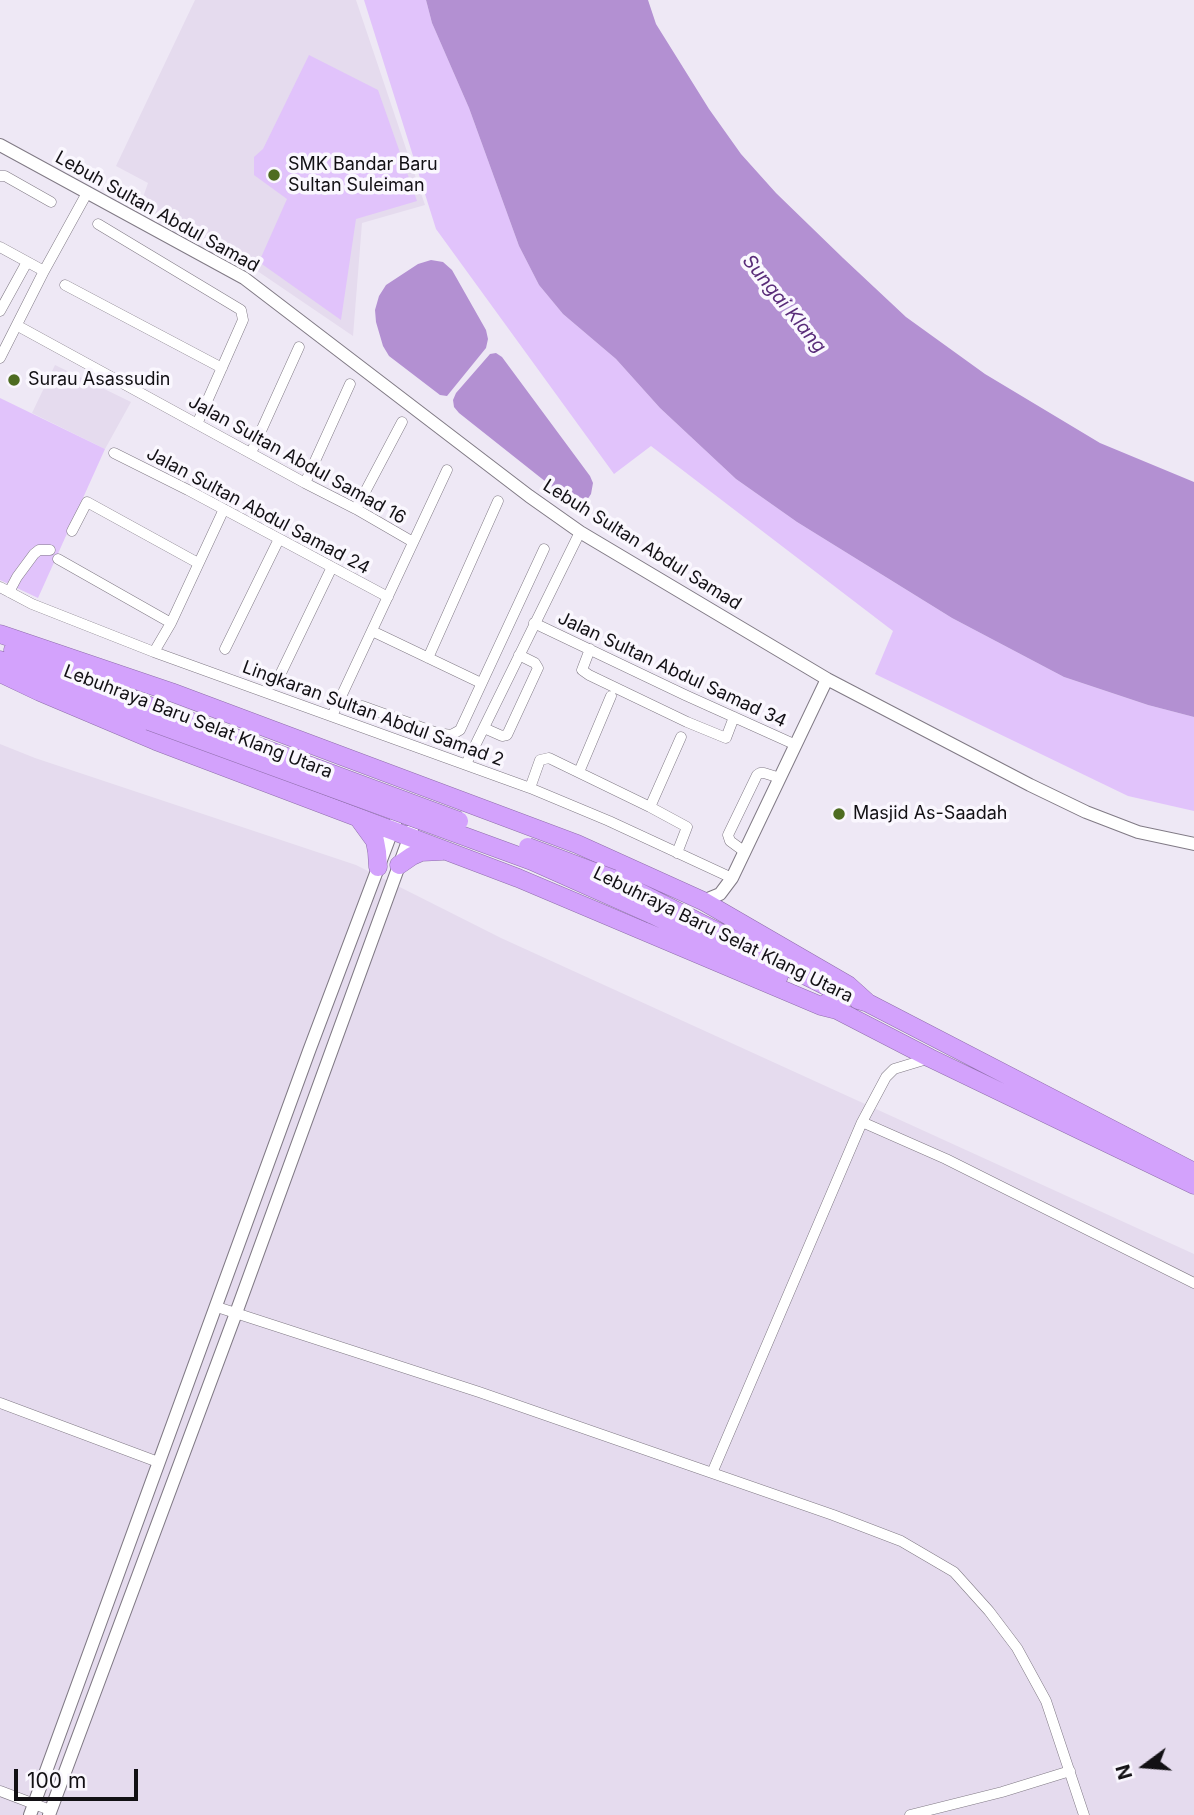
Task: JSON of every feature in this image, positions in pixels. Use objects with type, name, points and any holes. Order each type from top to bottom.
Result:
[{"type":"highway","points":[[0,634],[171,692],[577,844],[703,901],[848,985],[868,1003]]},
{"type":"highway","name":"Lebuhraya Baru Selat Klang Utara","points":[[0,645],[153,715],[533,861],[651,914],[824,998],[837,1010],[930,1058],[1194,1185]]},
{"type":"highway","name":"Lebuhraya Baru Selat Klang Utara","points":[[0,660],[613,879],[845,995],[868,1003],[1194,1172]]},
{"type":"highway","points":[[0,673],[156,741],[518,878],[821,1006],[837,1010]]},
{"type":"highway","points":[[359,819],[374,841],[378,867]]},
{"type":"highway","points":[[399,865],[421,852],[449,852]]},
{"type":"street","name":"Lebuh Sultan Abdul Samad","points":[[0,145],[244,278],[580,532],[827,679],[1086,812],[1138,832],[1194,844]]},
{"type":"street","points":[[0,176],[5,176],[51,202]]},
{"type":"street","points":[[0,358],[87,193]]},
{"type":"street","points":[[98,224],[241,310],[243,320],[197,424]]},
{"type":"street","points":[[0,247],[44,271]]},
{"type":"street","points":[[0,310],[27,262]]},
{"type":"street","points":[[65,285],[222,368]]},
{"type":"street","name":"Jalan Sultan Abdul Samad 16","points":[[18,326],[413,542]]},
{"type":"street","points":[[251,453],[299,347]]},
{"type":"street","points":[[305,483],[350,384]]},
{"type":"street","points":[[356,509],[402,422]]},
{"type":"street","name":"Jalan Sultan Abdul Samad 24","points":[[114,453],[387,597]]},
{"type":"street","points":[[332,716],[447,470]]},
{"type":"street","points":[[428,658],[499,501]]},
{"type":"street","points":[[72,531],[87,502],[198,563]]},
{"type":"street","points":[[154,652],[171,623],[224,509]]},
{"type":"street","points":[[466,764],[580,532]]},
{"type":"street","points":[[225,649],[279,539]]},
{"type":"street","points":[[362,706],[437,733],[451,735],[460,730],[544,549]]},
{"type":"street","points":[[4,589],[38,550],[50,550]]},
{"type":"street","points":[[58,559],[171,623]]},
{"type":"street","points":[[280,674],[332,567]]},
{"type":"street","name":"Lingkaran Sultan Abdul Samad 2","points":[[4,589],[32,604],[154,652],[530,788],[732,878]]},
{"type":"street","name":"Jalan Sultan Abdul Samad 34","points":[[534,623],[796,745]]},
{"type":"street","points":[[372,631],[481,683]]},
{"type":"street","points":[[590,649],[582,670],[687,723],[726,738],[734,717]]},
{"type":"street","points":[[484,728],[502,736],[507,734],[538,668],[535,663],[519,655]]},
{"type":"street","points":[[703,901],[720,894],[732,878],[827,679]]},
{"type":"street","points":[[579,772],[611,696]]},
{"type":"street","points":[[650,807],[681,737]]},
{"type":"street","points":[[530,788],[540,760],[549,758],[687,827],[677,853]]},
{"type":"street","points":[[744,852],[730,841],[728,835],[751,787],[760,773],[780,778]]},
{"type":"street","points":[[32,1810],[378,867],[401,833],[419,786]]},
{"type":"street","points":[[0,1791],[32,1810],[49,1813],[236,1313],[399,865],[401,833],[419,786]]},
{"type":"street","points":[[727,916],[732,878]]},
{"type":"street","points":[[712,1473],[862,1122],[886,1077],[894,1069],[930,1058]]},
{"type":"street","points":[[862,1122],[946,1159],[1194,1283]]},
{"type":"street","points":[[275,1147],[293,1153]]},
{"type":"street","points":[[216,1307],[478,1392],[712,1473],[901,1541],[954,1572],[1017,1648],[1046,1701],[1084,1815]]},
{"type":"street","points":[[0,1403],[158,1462]]},
{"type":"street","points":[[75,1693],[92,1699]]},
{"type":"street","points":[[910,1815],[1002,1792],[1070,1771]]},
{"type":"shaded area","name":"SMK Bandar Baru Sultan Suleiman","points":[[195,0],[356,0],[425,205],[362,223],[353,336],[253,268],[140,206],[148,183],[116,166]]},
{"type":"shaded area","points":[[364,0],[426,0],[432,23],[469,108],[519,246],[539,285],[563,314],[616,359],[660,408],[736,479],[797,522],[952,618],[1064,677],[1194,717],[1194,811],[1128,796],[875,674],[893,631],[651,446],[614,474],[436,229]]},
{"type":"shaded area","points":[[309,55],[378,90],[417,201],[356,219],[341,320],[259,262],[287,199],[254,175],[254,157],[263,149]]},
{"type":"shaded area","points":[[55,365],[131,402],[105,449],[32,413]]},
{"type":"shaded area","points":[[0,398],[105,449],[38,598],[0,580]]},
{"type":"shaded area","points":[[0,744],[356,865],[501,938],[1194,1254],[1194,1815],[0,1815]]},
{"type":"water","name":"Sungai Klang","points":[[426,0],[648,0],[656,24],[709,109],[741,154],[776,193],[906,317],[985,374],[1100,443],[1194,482],[1194,717],[1064,677],[952,618],[797,522],[736,479],[660,408],[616,359],[563,314],[539,285],[519,246],[469,108],[432,23]]},
{"type":"water","points":[[431,260],[443,262],[452,270],[486,330],[488,339],[486,348],[447,396],[440,395],[389,356],[376,322],[375,310],[386,285],[418,264]]},
{"type":"water","points":[[496,353],[502,357],[590,476],[593,483],[591,494],[585,503],[570,501],[454,407],[456,393],[490,354]]},
{"type":"place","name":"SMK Bandar Baru Sultan Suleiman","points":[[274,175]]},
{"type":"place","name":"Surau Asassudin","points":[[14,380]]},
{"type":"place","name":"Masjid As-Saadah","points":[[839,814]]}]
